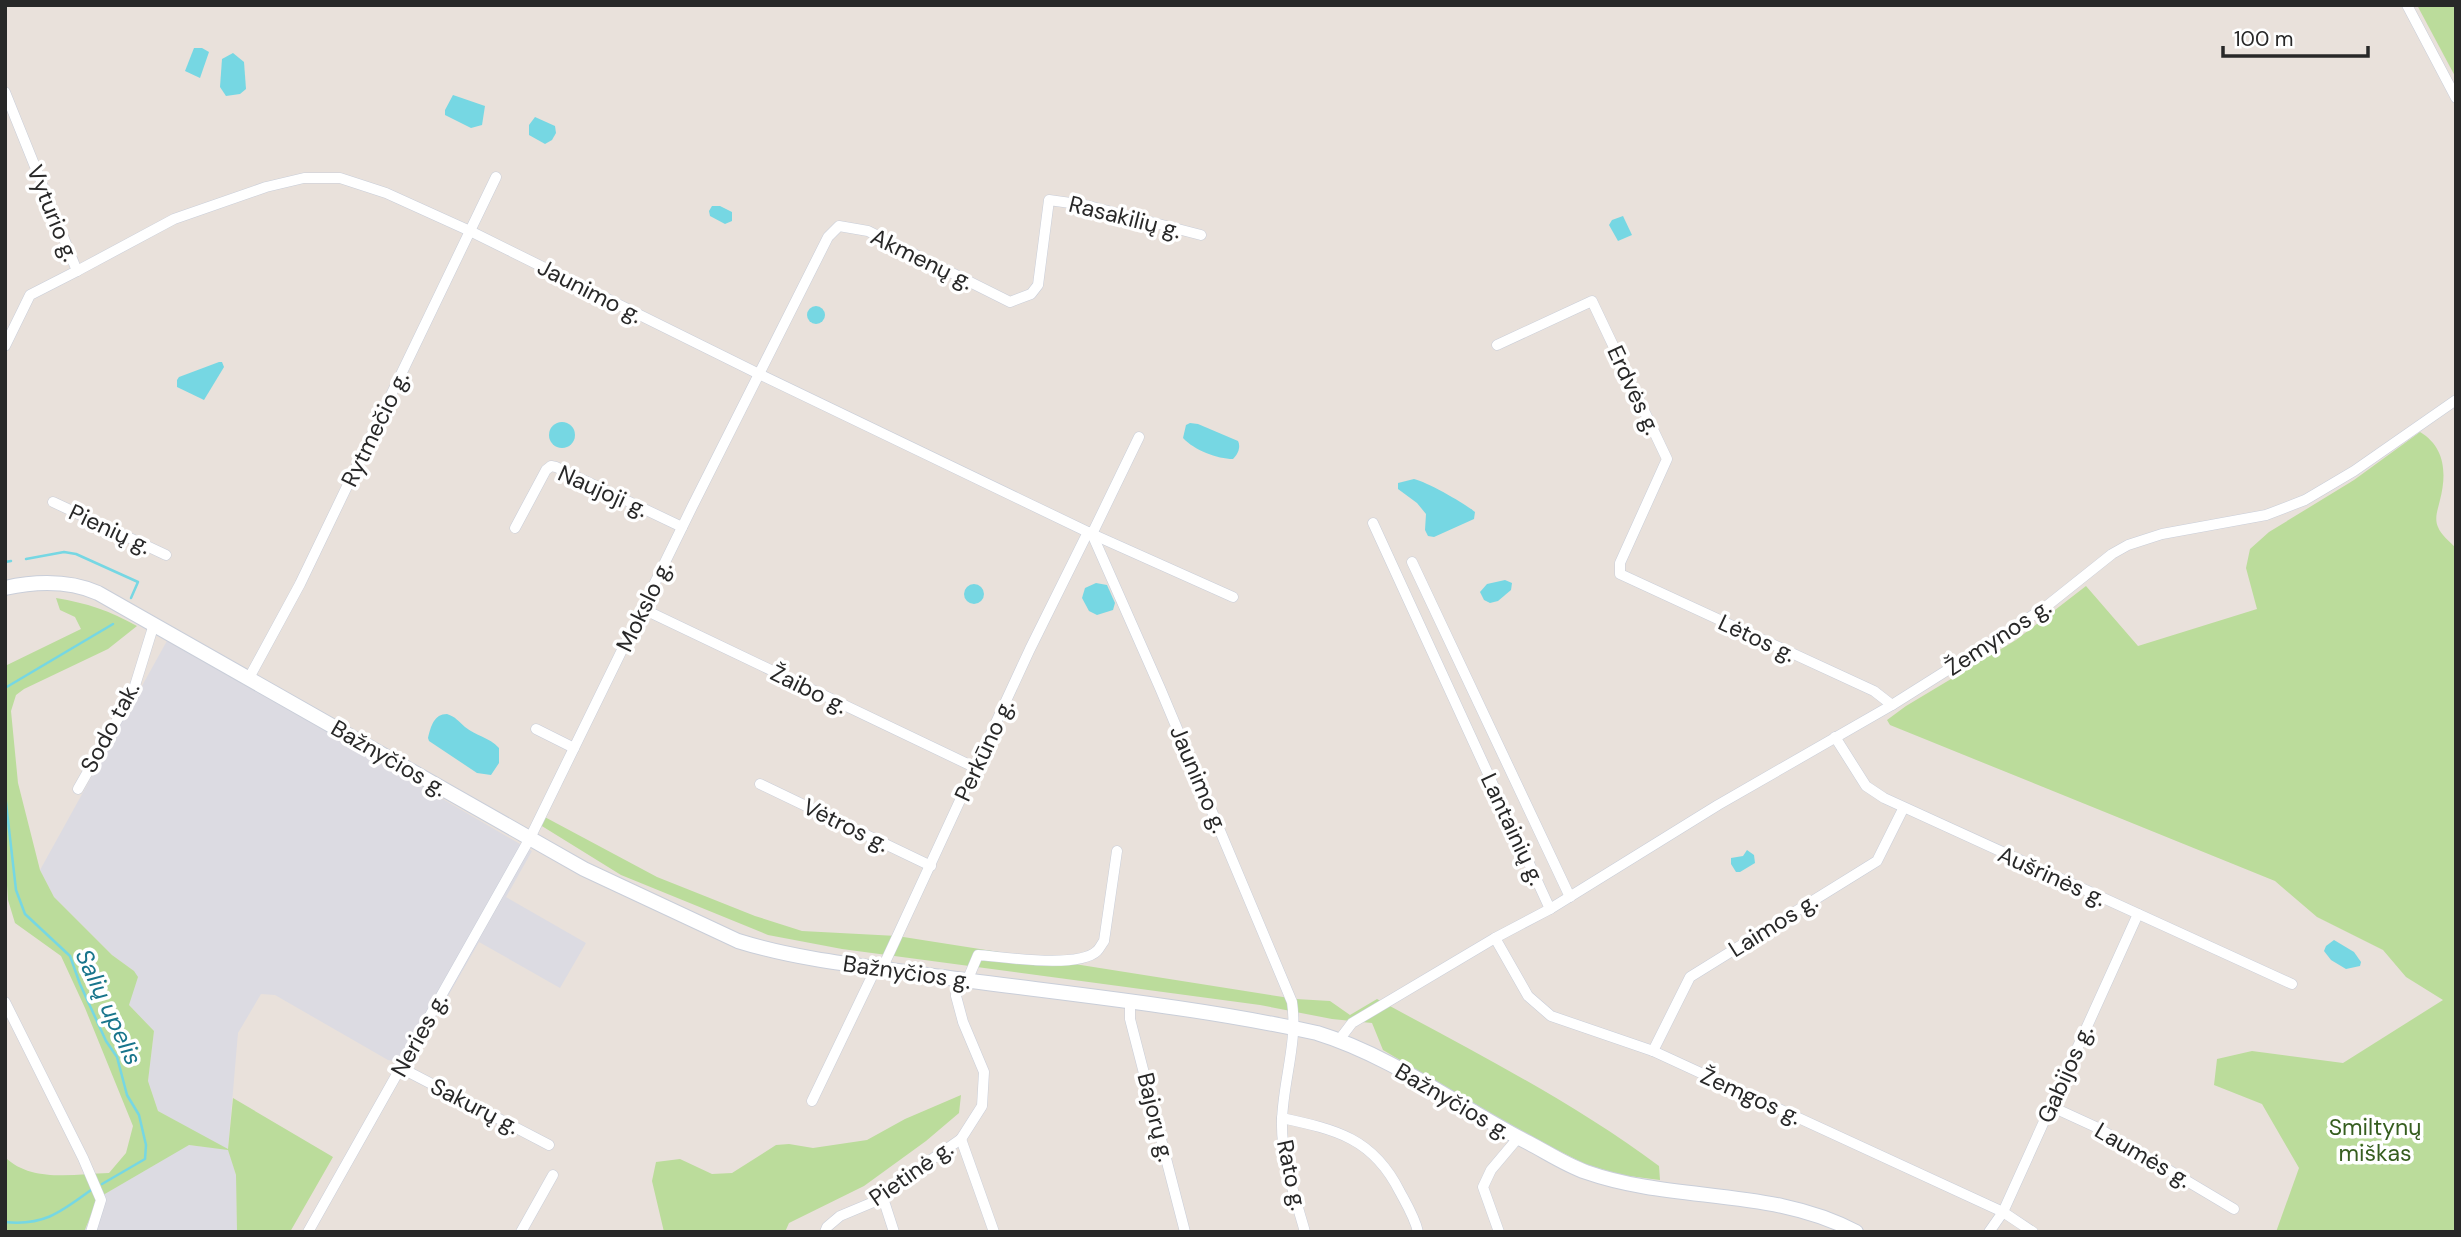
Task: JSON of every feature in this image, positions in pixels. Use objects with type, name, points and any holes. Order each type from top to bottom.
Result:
[{"type":"main road","name":"Bažnyčios g.","points":[[5,588],[39,583],[75,585],[98,593],[584,869],[738,941],[788,954],[1293,1027],[1339,1040],[1385,1062],[1518,1138],[1566,1163],[1602,1177],[1764,1201],[1802,1210],[1856,1232]]},
{"type":"street","points":[[2407,5],[2456,98]]},
{"type":"street","name":"Vyturio g.","points":[[5,93],[76,271],[30,295],[5,346]]},
{"type":"street","name":"Rytmečio g.","points":[[249,678],[300,584],[496,177]]},
{"type":"street","name":"Jaunimo g.","points":[[76,271],[174,219],[266,187],[304,178],[340,178],[386,193],[470,231],[1090,533],[1233,597]]},
{"type":"street","name":"Rasakilių g.","points":[[1049,200],[1085,205],[1201,235]]},
{"type":"street","name":"Akmenų g.","points":[[759,374],[820,250],[839,226],[869,232],[1010,302],[1031,293],[1038,285],[1049,200]]},
{"type":"street","name":"Erdvės g.","points":[[1497,345],[1592,302],[1667,460],[1620,563],[1619,574]]},
{"type":"street","name":"Mokslo g.","points":[[530,838],[759,374]]},
{"type":"street","name":"Žemynos g.","points":[[1550,909],[1718,806],[1892,705],[2048,605],[2112,554],[2128,545],[2162,534],[2266,515],[2305,500],[2354,471],[2456,400]]},
{"type":"street","name":"Perkūno g.","points":[[812,1101],[931,866],[1030,649],[1139,437]]},
{"type":"street","name":"Naujoji g.","points":[[515,528],[546,470],[551,466],[682,527]]},
{"type":"street","name":"Pienių g.","points":[[54,502],[166,555]]},
{"type":"street","name":"Lantainių g.","points":[[1339,1040],[1352,1023],[1550,909],[1373,523]]},
{"type":"street","name":"Jaunimo g.","points":[[1090,533],[1166,701],[1288,990],[1294,1014],[1293,1027]]},
{"type":"street","points":[[1412,562],[1570,897]]},
{"type":"street","name":"Lėtos g.","points":[[1619,574],[1874,691],[1892,705]]},
{"type":"street","name":"Žaibo g.","points":[[643,609],[976,768]]},
{"type":"street","name":"Sodo tak.","points":[[78,789],[133,692],[154,624]]},
{"type":"street","points":[[536,729],[574,748]]},
{"type":"street","name":"Aušrinės g.","points":[[1835,737],[1866,786],[1903,809],[2292,984]]},
{"type":"street","name":"Vėtros g.","points":[[760,784],[931,866]]},
{"type":"street","name":"Laimos g.","points":[[1653,1051],[1690,977],[1878,861],[1903,809]]},
{"type":"street","name":"Neries g.","points":[[308,1232],[530,838]]},
{"type":"street","points":[[962,980],[978,955],[1068,960],[1085,957],[1097,951],[1104,942],[1117,851]]},
{"type":"street","name":"Gabijos g.","points":[[1990,1232],[2003,1212],[2137,914]]},
{"type":"street","name":"Žemgos g.","points":[[1496,938],[1528,996],[1551,1016],[1653,1051],[2003,1212],[2033,1232]]},
{"type":"street","name":"Pietinė g.","points":[[825,1232],[840,1216],[883,1198],[902,1180],[961,1139],[982,1106],[984,1072],[956,996],[962,980]]},
{"type":"street","points":[[5,1002],[94,1182],[101,1206],[91,1232]]},
{"type":"street","name":"Bajorų g.","points":[[1130,1003],[1130,1019],[1185,1232]]},
{"type":"street","name":"Rato g.","points":[[1293,1027],[1282,1118],[1285,1158],[1305,1232]]},
{"type":"street","name":"Sakurų g.","points":[[401,1068],[549,1145]]},
{"type":"street","name":"Laumės g.","points":[[2050,1106],[2098,1128],[2234,1209]]},
{"type":"street","name":"Rato g.","points":[[1282,1118],[1322,1126],[1344,1134],[1370,1150],[1398,1186],[1419,1232]]},
{"type":"street","points":[[1499,1232],[1483,1187],[1490,1170],[1518,1138]]},
{"type":"street","points":[[961,1139],[994,1232]]},
{"type":"street","points":[[521,1232],[553,1175]]},
{"type":"street","points":[[883,1198],[894,1232]]},
{"type":"shaded area","points":[[168,639],[532,851],[506,897],[586,943],[560,988],[479,942],[409,1064],[388,1060],[275,995],[261,994],[238,1033],[228,1149],[236,1175],[237,1232],[84,1232],[98,1198],[188,1145],[226,1149],[158,1111],[148,1081],[154,1031],[129,1005],[134,971],[112,955],[54,897],[40,870]]},
{"type":"green space","points":[[2417,5],[2456,5],[2456,78]]},
{"type":"green space","name":"Smiltynų miškas","points":[[2420,432],[2435,445],[2442,462],[2443,480],[2437,524],[2441,533],[2456,548],[2456,1232],[2276,1232],[2299,1168],[2262,1104],[2214,1085],[2217,1059],[2252,1051],[2343,1063],[2443,1000],[2406,977],[2383,950],[2317,917],[2275,881],[1890,725],[1887,720],[2016,640],[2086,586],[2138,646],[2257,609],[2246,568],[2250,549],[2269,532],[2354,480]]},
{"type":"green space","points":[[56,598],[98,608],[137,626],[108,649],[16,695],[11,711],[18,783],[40,870],[54,897],[138,977],[129,1005],[154,1031],[148,1081],[158,1111],[228,1149],[233,1098],[333,1157],[290,1232],[237,1232],[236,1175],[228,1150],[189,1145],[98,1198],[84,1232],[5,1232],[5,1157],[27,1171],[40,1174],[109,1173],[126,1153],[133,1126],[61,956],[15,923],[8,900],[5,855],[5,666],[81,629],[75,617],[60,610]]},
{"type":"green space","points":[[541,815],[657,877],[755,916],[802,931],[897,936],[1296,999],[1330,1001],[1350,1015],[1377,999],[1592,1120],[1659,1166],[1660,1180],[1621,1175],[1585,1164],[1521,1132],[1383,1050],[1372,1023],[1332,1019],[1260,1005],[842,949],[768,935],[621,875],[537,823]]},
{"type":"green space","points":[[961,1095],[959,1113],[926,1141],[864,1186],[789,1223],[785,1232],[664,1232],[652,1181],[656,1162],[680,1159],[712,1174],[732,1173],[776,1145],[813,1148],[867,1140],[905,1119]]},
{"type":"water","points":[[194,48],[209,52],[200,78],[185,71]]},
{"type":"water","points":[[233,53],[244,62],[246,89],[240,94],[226,96],[220,87],[222,59]]},
{"type":"water","points":[[453,95],[485,106],[482,125],[471,128],[445,115]]},
{"type":"water","points":[[535,117],[555,126],[556,133],[552,140],[545,144],[529,135],[529,125]]},
{"type":"water","points":[[712,206],[720,206],[732,212],[732,221],[725,224],[710,216]]},
{"type":"water","points":[[1623,216],[1632,235],[1618,241],[1609,225],[1612,220]]},
{"type":"water","points":[[816,306],[822,309],[825,315],[822,321],[816,324],[810,321],[807,315],[810,309]]},
{"type":"water","points":[[222,362],[224,367],[204,400],[177,387],[179,377]]},
{"type":"water","points":[[562,422],[571,426],[575,435],[571,444],[562,448],[553,444],[549,435],[553,426]]},
{"type":"water","points":[[1190,423],[1238,441],[1239,448],[1233,459],[1206,453],[1183,438],[1186,425]]},
{"type":"water","points":[[1414,479],[1470,508],[1475,512],[1474,519],[1434,537],[1428,536],[1425,530],[1426,514],[1417,503],[1398,489],[1398,483]]},
{"type":"water","points":[[1505,580],[1512,583],[1511,590],[1498,601],[1490,603],[1484,600],[1480,592],[1487,584]]},
{"type":"water","points":[[1096,583],[1107,585],[1115,603],[1113,610],[1097,615],[1089,611],[1082,598],[1085,588]]},
{"type":"water","points":[[974,584],[981,587],[984,594],[981,601],[974,604],[967,601],[964,594],[967,587]]},
{"type":"water","points":[[447,714],[499,748],[499,763],[491,775],[477,773],[429,741],[434,722],[439,716]]},
{"type":"water","points":[[1747,850],[1754,855],[1755,863],[1736,872],[1731,858],[1743,856]]},
{"type":"water","points":[[2334,940],[2354,952],[2361,962],[2360,966],[2346,969],[2331,960],[2324,951]]},
{"type":"waterway","name":"Salių upelis","points":[[26,559],[64,552],[76,554],[138,582],[131,598]]},
{"type":"waterway","name":"Salių upelis","points":[[5,562],[11,561]]},
{"type":"waterway","name":"Salių upelis","points":[[5,688],[113,624]]},
{"type":"waterway","name":"Salių upelis","points":[[5,794],[16,890],[25,914],[70,956],[106,1041],[117,1057],[127,1095],[139,1115],[146,1145],[145,1159],[102,1184]]},
{"type":"waterway","name":"Salių upelis","points":[[5,1222],[31,1222],[51,1216],[91,1190]]}]
